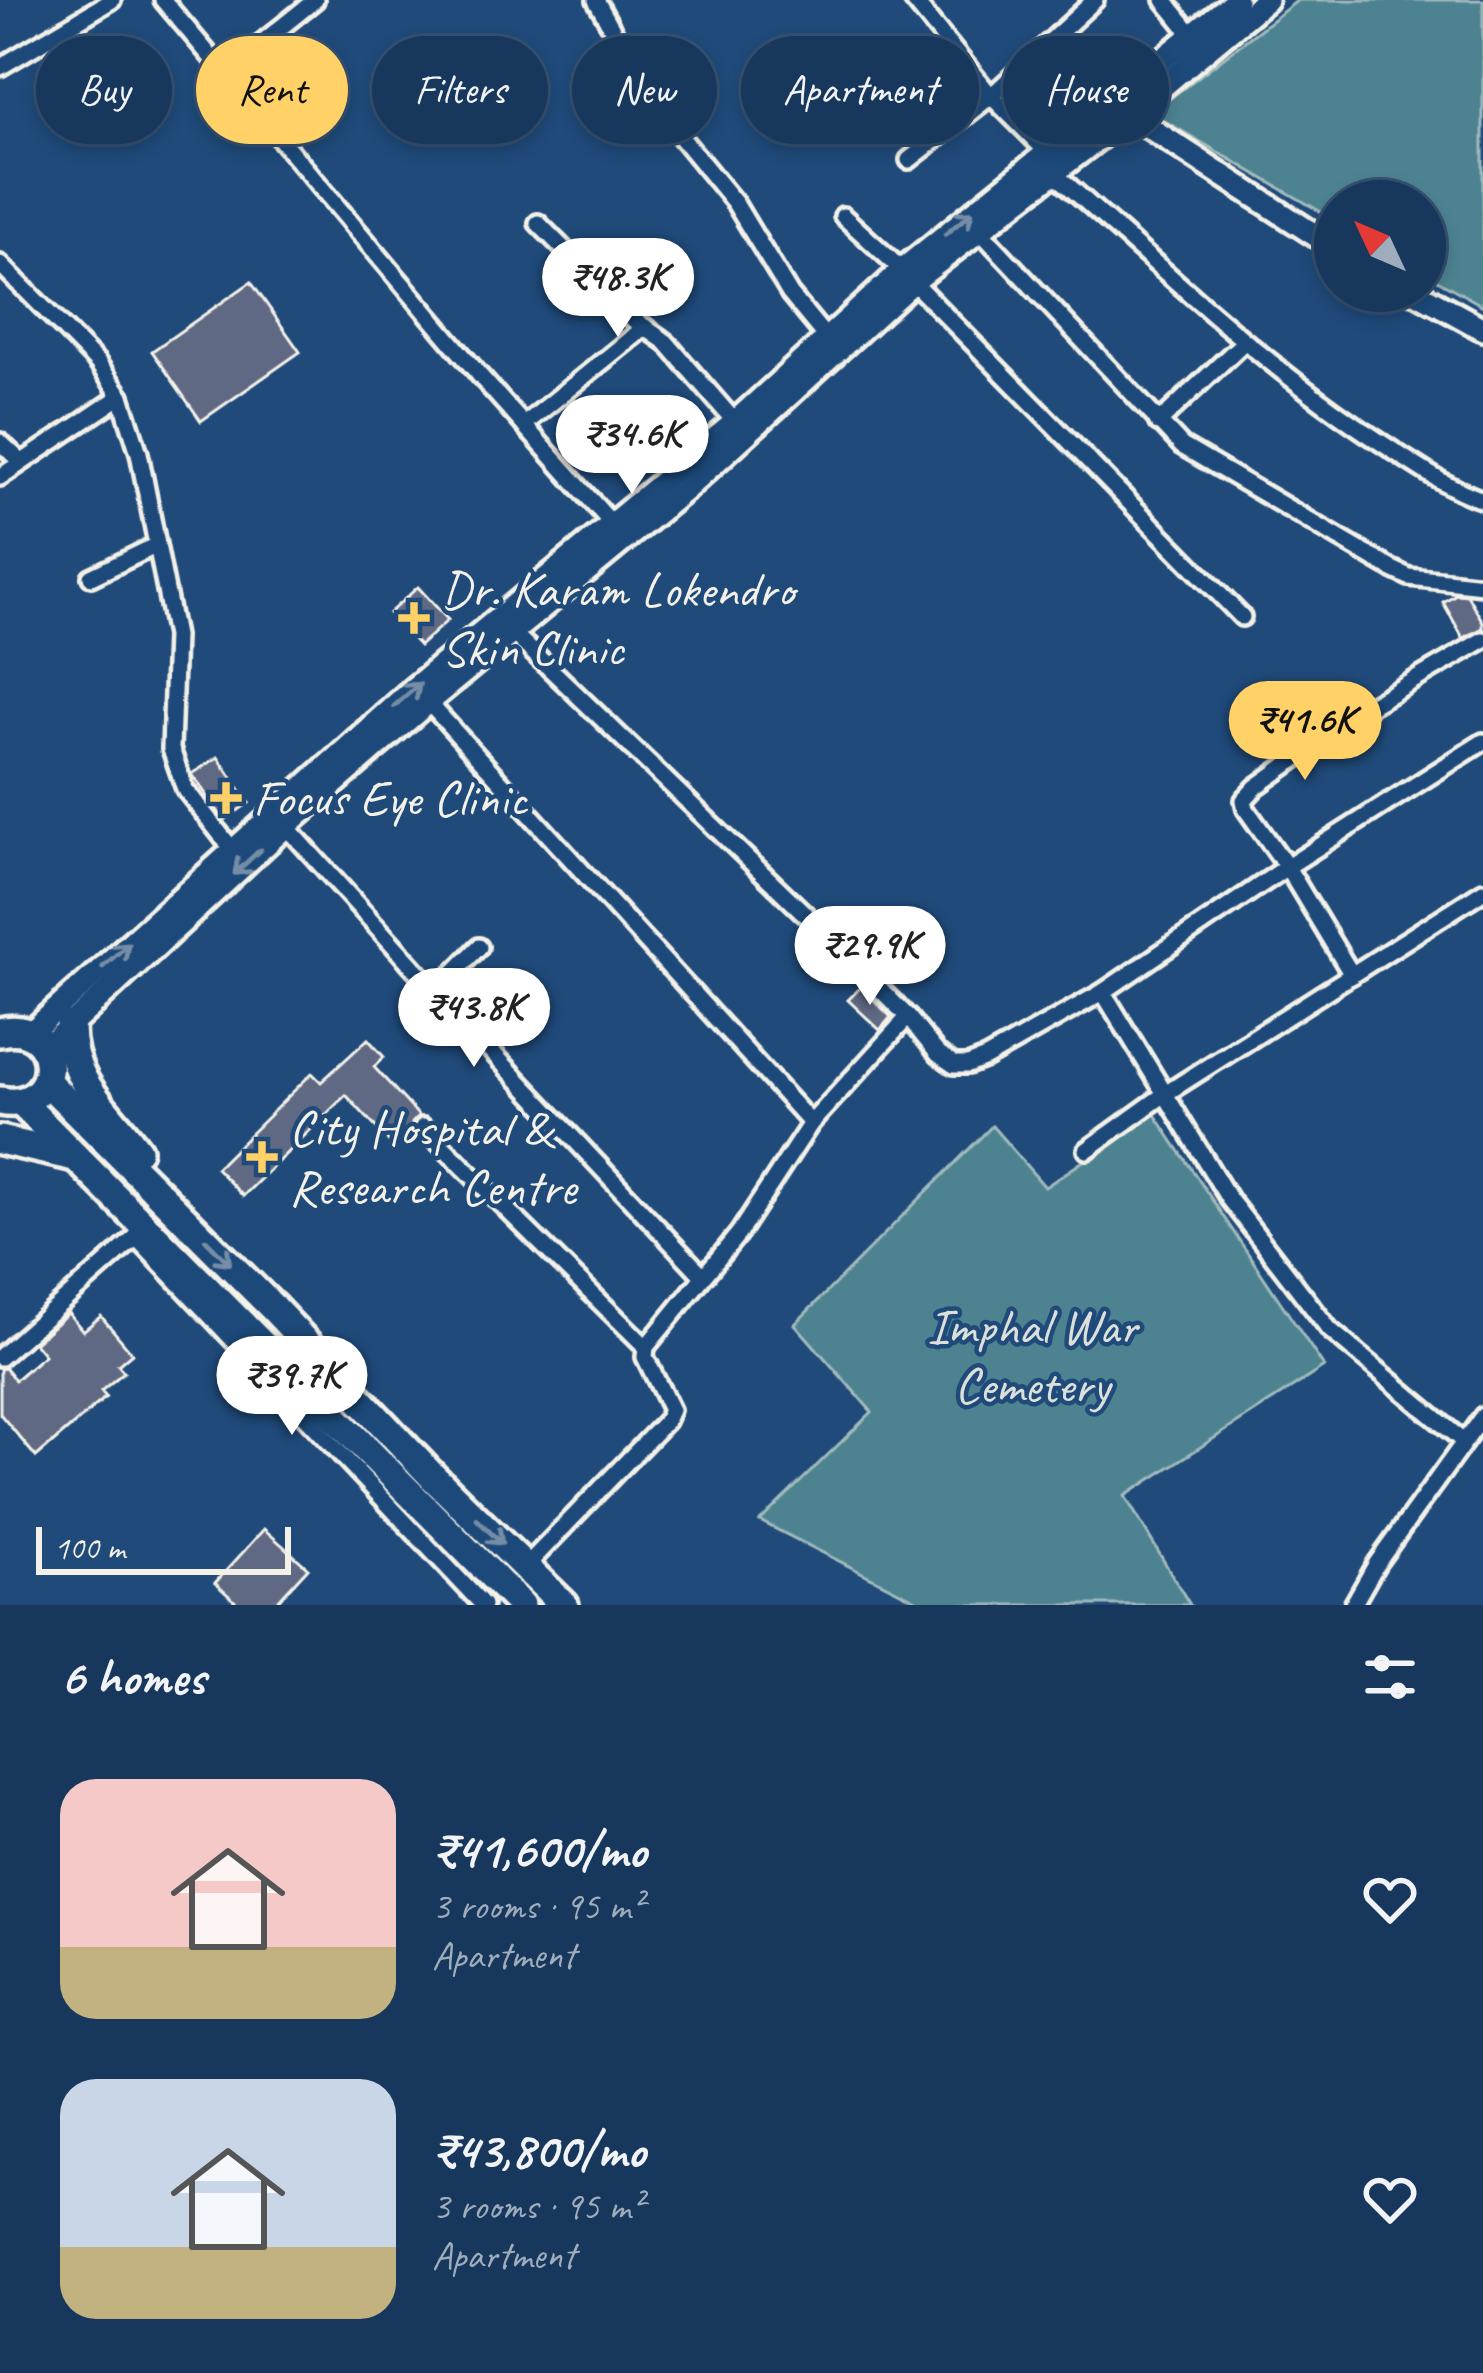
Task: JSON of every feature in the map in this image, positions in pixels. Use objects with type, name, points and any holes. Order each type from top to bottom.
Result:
[{"type":"highway","points":[[70,1025],[70,1051],[82,1081],[141,1155],[169,1202]]},
{"type":"highway","points":[[0,1032],[20,1030],[38,1041],[49,1070],[40,1090],[6,1102]]},
{"type":"highway","points":[[46,1081],[432,1476],[565,1605]]},
{"type":"highway","points":[[6,1102],[79,1158],[142,1232],[521,1605]]},
{"type":"highway","points":[[0,1140],[79,1158]]},
{"type":"main road","points":[[1169,60],[1236,0]]},
{"type":"main road","points":[[1169,73],[1266,0]]},
{"type":"main road","points":[[1169,140],[1314,234]]},
{"type":"main road","points":[[38,1041],[232,849],[414,688],[575,568],[833,347],[908,276],[1077,144]]},
{"type":"main road","points":[[908,276],[982,232],[1052,164]]},
{"type":"main road","points":[[1446,308],[1483,328]]},
{"type":"main road","points":[[38,1041],[70,1025],[286,826],[513,633],[613,526],[735,422],[833,347]]},
{"type":"street","points":[[0,68],[112,0]]},
{"type":"street","points":[[163,0],[196,39]]},
{"type":"street","points":[[270,36],[315,0]]},
{"type":"street","points":[[596,0],[652,103],[736,203],[790,294],[833,347]]},
{"type":"street","points":[[913,0],[1052,164],[1244,342],[1326,407],[1453,490],[1483,500]]},
{"type":"street","points":[[909,160],[991,96],[1095,0]]},
{"type":"street","points":[[1169,6],[1193,36]]},
{"type":"street","points":[[285,144],[613,526]]},
{"type":"street","points":[[843,216],[908,276],[1242,617]]},
{"type":"street","points":[[538,223],[666,342],[735,422]]},
{"type":"street","points":[[982,232],[1182,446],[1409,577],[1483,585]]},
{"type":"street","points":[[0,264],[97,362],[121,396],[139,453],[175,636],[171,749],[185,789],[232,849]]},
{"type":"street","points":[[524,425],[645,327]]},
{"type":"street","points":[[1158,423],[1244,342]]},
{"type":"street","points":[[0,477],[121,396]]},
{"type":"street","points":[[0,442],[21,462]]},
{"type":"street","points":[[92,578],[155,546]]},
{"type":"street","points":[[513,633],[954,1065],[968,1065],[1103,992],[1483,742]]},
{"type":"street","points":[[1352,975],[1244,800],[1370,706],[1482,642]]},
{"type":"street","points":[[428,702],[812,1123]]},
{"type":"street","points":[[286,826],[703,1276]]},
{"type":"street","points":[[1087,1150],[1165,1094],[1483,891]]},
{"type":"street","points":[[436,992],[479,947]]},
{"type":"street","points":[[1103,992],[1229,1199],[1330,1330],[1464,1442]]},
{"type":"street","points":[[526,1566],[666,1420],[671,1410],[645,1357],[646,1347],[739,1233],[812,1123],[908,1017]]},
{"type":"street","points":[[423,1127],[646,1347]]},
{"type":"street","points":[[0,1357],[142,1232],[483,1605]]},
{"type":"street","points":[[1353,1605],[1377,1563],[1483,1417]]},
{"type":"green space","points":[[1298,0],[1483,0],[1483,306],[1446,285],[1446,180],[1314,180],[1314,208],[1169,123],[1169,99]]},
{"type":"green space","name":"Imphal War Cemetery","points":[[1154,1113],[1324,1367],[1125,1496],[1190,1605],[926,1605],[760,1521],[872,1412],[795,1324],[992,1126],[1045,1187]]},
{"type":"building","points":[[251,282],[300,352],[201,421],[152,351]]},
{"type":"building","points":[[418,587],[448,620],[419,646],[389,613]]},
{"type":"building","points":[[1456,594],[1467,595],[1483,622],[1483,628],[1463,638],[1443,602]]},
{"type":"building","points":[[218,757],[249,803],[224,820],[192,774]]},
{"type":"building","points":[[861,987],[891,1017],[880,1030],[848,1000]]},
{"type":"building","points":[[368,1039],[384,1057],[374,1067],[419,1116],[412,1131],[394,1147],[346,1095],[243,1196],[216,1168],[312,1073],[321,1082]]},
{"type":"building","points":[[68,1313],[83,1331],[101,1316],[132,1353],[118,1365],[124,1372],[101,1391],[106,1397],[36,1457],[0,1414],[0,1369],[5,1368],[15,1380],[44,1355],[34,1343]]},
{"type":"building","points":[[264,1529],[308,1568],[274,1605],[239,1605],[215,1583]]},
{"type":"place","name":"Dr. Karam Lokendro Skin Clinic","points":[[414,618]]},
{"type":"place","name":"Focus Eye Clinic","points":[[226,798]]},
{"type":"place","name":"City Hospital & Research Centre","points":[[262,1157]]}]
